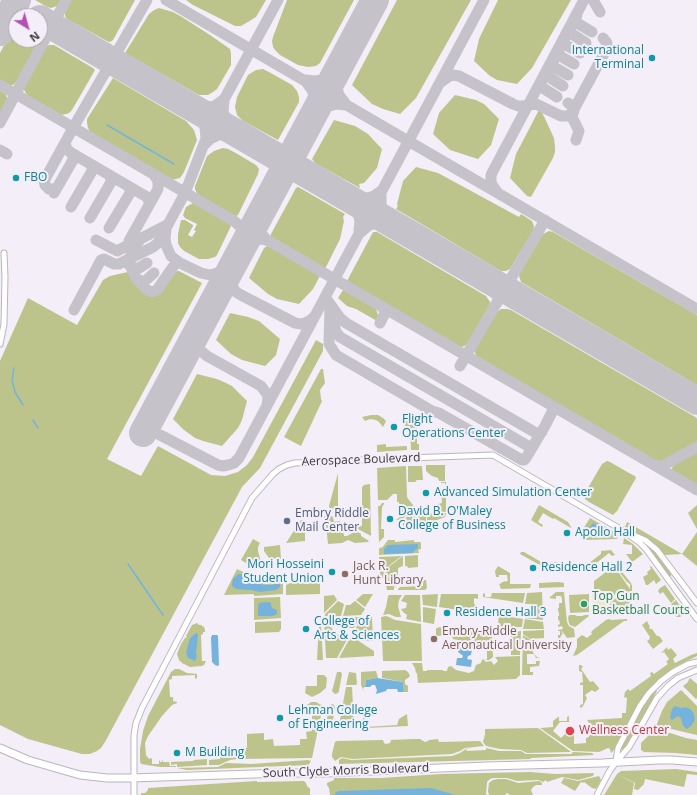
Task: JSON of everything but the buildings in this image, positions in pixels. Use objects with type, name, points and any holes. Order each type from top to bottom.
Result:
[{"type":"main road","name":"South Clyde Morris Boulevard","points":[[0,748],[28,760],[80,775],[107,778],[672,760],[697,762]]},
{"type":"street","points":[[0,344],[4,324],[4,253]]},
{"type":"street","name":"Aerospace Boulevard","points":[[134,795],[134,735],[140,712],[249,503],[273,474],[286,465],[302,462],[493,455],[622,530],[640,543],[697,619]]},
{"type":"street","name":"Aerospace Boulevard","points":[[622,530],[651,545],[697,603]]},
{"type":"street","points":[[670,581],[677,576]]},
{"type":"street","points":[[616,762],[618,748],[640,706],[649,693],[673,672],[688,664],[697,662]]},
{"type":"street","points":[[597,795],[609,772],[629,747],[657,698],[668,686],[683,675],[697,670]]},
{"type":"green space","points":[[35,0],[61,0],[57,6],[51,8]]},
{"type":"green space","points":[[71,0],[135,0],[113,40],[110,42],[67,19],[65,13]]},
{"type":"green space","points":[[186,0],[266,0],[256,17],[241,26],[235,26]]},
{"type":"green space","points":[[287,0],[354,0],[320,63],[316,66],[308,67],[298,65],[280,55],[273,47],[273,37]]},
{"type":"green space","points":[[397,0],[471,0],[416,98],[400,114],[372,104],[352,85]]},
{"type":"green space","points":[[498,0],[571,0],[532,68],[517,84],[497,80],[490,76],[474,61],[479,39]]},
{"type":"green space","points":[[159,8],[173,12],[182,17],[230,49],[231,65],[217,89],[213,92],[208,95],[199,95],[125,53],[149,14]]},
{"type":"green space","points":[[8,38],[8,48],[36,48],[19,79],[13,85],[0,80],[0,53]]},
{"type":"green space","points":[[54,45],[95,70],[72,110],[66,114],[61,115],[28,96],[24,90],[43,50],[44,48],[48,48],[48,46]]},
{"type":"green space","points":[[263,69],[292,85],[297,91],[299,97],[299,102],[278,140],[243,121],[237,115],[235,107],[237,97],[248,75],[256,70]]},
{"type":"green space","points":[[113,78],[186,121],[194,130],[197,140],[184,172],[180,178],[171,180],[163,176],[90,132],[87,119]]},
{"type":"green space","points":[[0,90],[5,92],[7,102],[0,115]]},
{"type":"green space","points":[[455,95],[476,100],[484,104],[499,119],[491,145],[478,159],[450,150],[433,134],[439,113]]},
{"type":"green space","points":[[540,108],[554,138],[555,152],[531,197],[527,196],[510,178],[516,154]]},
{"type":"green space","points":[[334,120],[355,126],[368,134],[382,149],[377,168],[364,183],[359,184],[360,188],[315,163],[312,159]]},
{"type":"green space","points":[[223,148],[234,152],[256,165],[259,169],[238,215],[236,216],[229,214],[198,195],[195,189],[207,156],[214,151]]},
{"type":"green space","points":[[416,167],[438,173],[519,217],[521,214],[532,221],[534,226],[533,231],[510,269],[501,271],[396,209],[398,206],[397,204],[403,181]]},
{"type":"green space","points":[[298,187],[345,214],[343,217],[344,221],[340,239],[324,269],[274,240],[271,236],[296,188]]},
{"type":"green space","points":[[193,203],[228,222],[231,226],[215,257],[199,259],[184,251],[178,243],[181,220],[185,220],[193,225],[188,235],[192,237],[196,231],[194,230],[197,224],[185,218],[183,215],[186,207]]},
{"type":"green space","points":[[549,231],[697,315],[697,385],[521,282],[519,276],[521,271],[543,234]]},
{"type":"green space","points":[[373,232],[377,232],[486,296],[490,302],[489,308],[468,344],[462,347],[456,346],[351,285],[347,281]]},
{"type":"green space","points":[[267,246],[320,276],[313,289],[299,304],[277,299],[268,294],[249,278],[264,248]]},
{"type":"green space","points":[[179,271],[202,283],[107,459],[141,476],[158,446],[211,475],[225,476],[238,472],[247,465],[253,457],[316,340],[323,344],[323,351],[260,468],[242,487],[105,742],[97,751],[90,754],[82,754],[28,739],[0,725],[0,361],[28,298],[77,325],[103,280],[110,276],[128,272],[141,289],[148,295],[154,295],[160,293],[175,272]]},
{"type":"green space","points":[[343,290],[376,309],[378,315],[377,321],[356,309],[347,306],[338,298]]},
{"type":"green space","points":[[501,309],[511,310],[697,418],[697,443],[660,463],[657,462],[478,359],[475,353],[475,348],[496,313]]},
{"type":"green space","points":[[230,313],[259,321],[280,339],[276,355],[265,366],[242,360],[231,354],[216,340]]},
{"type":"green space","points":[[321,369],[323,369],[325,383],[320,390],[322,401],[301,446],[284,437]]},
{"type":"green space","points":[[197,374],[217,379],[232,386],[247,401],[242,420],[238,428],[222,446],[195,438],[173,419]]},
{"type":"green space","points":[[405,414],[411,415],[417,423],[417,444],[419,444],[419,450],[411,450],[410,426],[405,426]]},
{"type":"green space","points":[[378,415],[386,421],[383,427],[376,420],[370,419],[365,421],[362,417]]},
{"type":"green space","points":[[386,444],[386,447],[407,446],[407,450],[377,452],[377,445]]},
{"type":"green space","points":[[697,452],[697,486],[672,471],[672,468],[674,465]]},
{"type":"green space","points":[[607,461],[635,476],[636,478],[617,511],[613,515],[585,499],[585,493],[602,464]]},
{"type":"green space","points":[[426,465],[446,465],[445,481],[439,481],[438,478],[427,472]]},
{"type":"green space","points":[[406,466],[407,497],[413,505],[413,508],[402,520],[396,520],[400,517],[397,494],[393,494],[387,500],[378,500],[377,468]]},
{"type":"green space","points":[[408,466],[422,466],[423,480],[408,482]]},
{"type":"green space","points":[[338,473],[338,508],[330,509],[329,506]]},
{"type":"green space","points":[[441,482],[446,482],[446,512],[436,512],[436,505],[442,503],[441,491],[445,491],[445,483]]},
{"type":"green space","points":[[370,484],[371,536],[358,529],[358,526],[362,526],[362,487]]},
{"type":"green space","points":[[382,503],[384,504],[382,507],[381,529],[384,529],[384,537],[379,542],[378,506]]},
{"type":"green space","points":[[539,505],[568,522],[571,528],[543,513],[538,522],[543,525],[542,527],[531,520]]},
{"type":"green space","points":[[697,505],[697,529],[688,513]]},
{"type":"green space","points":[[417,508],[422,513],[426,514],[426,523],[406,523],[403,526],[403,521]]},
{"type":"green space","points":[[446,513],[445,517],[427,523],[427,514]]},
{"type":"green space","points":[[327,515],[333,517],[334,522],[340,521],[340,529],[344,529],[344,533],[322,518]]},
{"type":"green space","points":[[590,518],[618,534],[617,539],[583,540],[583,529]]},
{"type":"green space","points":[[301,520],[305,520],[305,541],[286,543]]},
{"type":"green space","points":[[627,522],[682,554],[664,555],[656,546],[626,529],[625,527]]},
{"type":"green space","points":[[326,524],[337,529],[344,534],[344,536],[356,531],[369,541],[355,543],[348,540],[342,543],[328,544]]},
{"type":"green space","points":[[697,532],[697,566],[682,554]]},
{"type":"green space","points":[[624,538],[633,544],[643,554],[632,562],[626,554],[632,554],[632,545],[623,544]]},
{"type":"green space","points":[[253,539],[260,543],[258,551],[261,562],[255,568],[241,560]]},
{"type":"green space","points":[[388,540],[395,540],[395,542],[414,540],[414,542],[421,543],[421,549],[418,550],[419,553],[379,555],[379,549],[381,547],[382,548]]},
{"type":"green space","points":[[644,543],[657,553],[671,573],[671,576],[668,576]]},
{"type":"green space","points":[[280,545],[281,559],[269,558],[264,551],[264,547]]},
{"type":"green space","points":[[611,550],[615,555],[612,556],[609,553],[591,568],[586,569],[586,567],[580,567],[580,564],[589,563],[601,554],[601,551]]},
{"type":"green space","points":[[521,552],[524,552],[543,563],[558,562],[562,564],[562,569],[558,569],[558,565],[538,564],[520,554]]},
{"type":"green space","points":[[418,555],[418,567],[408,568],[405,566],[405,556]]},
{"type":"green space","points":[[402,556],[391,564],[385,571],[380,568],[380,565],[385,566],[386,564],[385,562],[380,563],[379,557]]},
{"type":"green space","points":[[403,556],[403,566],[398,568],[398,584],[395,587],[394,579],[392,580],[385,571]]},
{"type":"green space","points":[[619,562],[621,564],[618,567],[632,586],[632,606],[631,605],[628,608],[632,612],[628,612],[628,609],[609,610],[610,608],[600,608],[610,605],[613,600],[617,598],[609,591],[594,591],[594,581],[614,566],[630,589],[630,584],[614,565]]},
{"type":"green space","points":[[498,566],[510,573],[510,584],[531,584],[530,588],[501,589],[499,584],[508,581],[507,575],[499,575],[499,577],[496,577],[495,571]]},
{"type":"green space","points":[[651,566],[661,580],[656,584],[654,580],[646,585],[643,577],[648,574],[647,572],[651,569]]},
{"type":"green space","points":[[237,569],[268,584],[283,578],[283,594],[255,596],[253,594],[224,595]]},
{"type":"green space","points":[[380,569],[389,577],[394,590],[387,590],[385,581],[380,574]]},
{"type":"green space","points":[[320,575],[320,594],[286,595],[286,585],[305,577]]},
{"type":"green space","points":[[423,580],[426,580],[427,588],[425,590],[398,590],[400,587],[423,586]]},
{"type":"green space","points":[[539,583],[564,583],[564,587],[539,588]]},
{"type":"green space","points":[[665,585],[675,599],[671,603],[663,592],[660,594],[658,591]]},
{"type":"green space","points":[[542,592],[543,620],[525,618],[525,615],[530,615],[532,607],[532,604],[525,604],[527,593]]},
{"type":"green space","points":[[556,592],[564,592],[567,622],[569,626],[574,629],[575,637],[567,638],[562,631],[561,632],[563,633],[560,638],[558,638],[560,631],[558,630],[563,629],[562,626],[558,627],[560,624],[558,620],[558,608],[559,603],[562,603],[562,599],[561,596],[556,596],[556,599],[549,598]]},
{"type":"green space","points":[[485,593],[485,597],[491,597],[492,593],[525,593],[523,603],[483,597],[483,594]]},
{"type":"green space","points":[[363,594],[373,594],[365,607],[356,600]]},
{"type":"green space","points":[[438,594],[437,607],[423,605],[422,595]]},
{"type":"green space","points":[[441,594],[478,594],[478,599],[474,598],[476,613],[439,607]]},
{"type":"green space","points":[[589,594],[589,612],[570,613],[569,595]]},
{"type":"green space","points":[[334,595],[337,600],[324,613],[324,596]]},
{"type":"green space","points":[[389,595],[402,595],[398,606],[401,617],[396,617],[389,614],[383,615]]},
{"type":"green space","points":[[405,595],[420,595],[421,622],[406,619],[407,615],[401,609],[406,608],[407,603],[401,601]]},
{"type":"green space","points":[[280,597],[281,618],[254,620],[254,598]]},
{"type":"green space","points":[[676,600],[684,611],[683,615],[680,617],[675,615],[678,612],[671,604]]},
{"type":"green space","points":[[338,601],[344,604],[341,616],[325,616],[325,614]]},
{"type":"green space","points":[[355,601],[365,609],[361,615],[343,616],[346,605],[350,605]]},
{"type":"green space","points":[[423,607],[436,609],[434,624],[423,622]]},
{"type":"green space","points":[[499,615],[523,619],[522,627],[500,628],[498,622]]},
{"type":"green space","points":[[569,615],[589,616],[575,627],[569,623]]},
{"type":"green space","points":[[386,616],[395,620],[421,624],[422,661],[383,661],[381,617]]},
{"type":"green space","points":[[360,617],[354,628],[348,628],[348,622],[344,622],[345,618]]},
{"type":"green space","points":[[362,617],[372,617],[373,641],[362,641],[352,635]]},
{"type":"green space","points":[[324,619],[328,619],[330,626],[336,634],[341,636],[349,636],[337,658],[326,658]]},
{"type":"green space","points":[[525,619],[543,622],[544,629],[523,629]]},
{"type":"green space","points":[[609,619],[627,619],[627,621],[624,621],[577,655],[573,656],[577,647],[577,639],[582,635],[587,638],[592,634],[591,632],[593,630]]},
{"type":"green space","points":[[281,621],[281,629],[279,632],[255,633],[255,622]]},
{"type":"green space","points":[[647,621],[650,627],[649,628],[652,629],[663,641],[653,649],[647,641],[650,637],[642,625]]},
{"type":"green space","points":[[197,623],[204,627],[205,630],[205,632],[201,635],[202,661],[206,661],[202,666],[190,667],[179,660],[177,654],[192,625]]},
{"type":"green space","points":[[319,623],[321,623],[323,660],[317,660]]},
{"type":"green space","points":[[439,627],[462,630],[462,633],[463,630],[480,633],[480,636],[481,633],[494,632],[492,635],[493,657],[489,660],[485,659],[487,659],[487,647],[475,645],[474,643],[458,643],[458,640],[453,639],[451,635],[436,636],[436,628]]},
{"type":"green space","points":[[544,630],[544,638],[530,639],[523,634],[523,631]]},
{"type":"green space","points":[[521,631],[520,655],[511,655],[511,632]]},
{"type":"green space","points":[[523,635],[532,641],[532,650],[534,654],[527,654],[527,664],[536,664],[536,661],[540,661],[539,666],[530,667],[530,672],[533,672],[533,675],[522,675]]},
{"type":"green space","points":[[351,636],[374,651],[374,656],[339,658]]},
{"type":"green space","points":[[667,647],[668,650],[671,648],[677,655],[673,659],[675,663],[697,653],[697,656],[677,666],[660,679],[641,701],[615,749],[611,753],[610,749],[608,748],[599,752],[573,751],[540,728],[553,727],[553,721],[558,717],[559,721],[567,721],[567,717],[569,716],[569,722],[560,722],[553,731],[561,738],[567,732],[574,731],[574,744],[586,743],[586,738],[595,732],[587,720],[622,718],[622,713],[626,713],[627,698],[624,697],[625,692],[628,689],[630,691],[651,676],[650,673],[652,672],[654,674],[668,664],[666,662],[669,659],[664,652],[661,653]]},
{"type":"green space","points":[[520,656],[520,675],[516,679],[418,683],[417,673],[412,663],[422,663],[423,671],[447,671],[448,667],[451,666],[456,670],[469,673],[474,671],[476,665],[481,663],[483,659],[486,662],[491,661],[494,665],[498,661],[495,657]]},
{"type":"green space","points":[[579,665],[583,667],[581,669],[590,682],[593,681],[599,688],[595,692],[592,690],[585,695],[587,698],[581,708],[580,705],[583,704],[583,685],[580,685],[580,683],[583,682],[582,672],[579,671]]},
{"type":"green space","points":[[175,669],[179,669],[187,673],[197,674],[197,678],[195,679],[195,675],[172,676],[172,679],[169,680],[170,697],[173,697],[173,701],[177,703],[172,705],[162,716],[145,743],[146,755],[149,759],[152,759],[152,764],[159,764],[159,759],[160,762],[162,762],[162,759],[163,762],[169,762],[170,766],[176,767],[160,767],[141,764],[140,749],[143,731],[148,716],[171,672]]},
{"type":"green space","points":[[405,670],[410,676],[405,680],[405,684],[408,686],[408,692],[404,692],[403,682],[382,678],[382,671]]},
{"type":"green space","points":[[376,671],[378,678],[366,680],[365,687],[363,688],[364,692],[361,685],[361,672]]},
{"type":"green space","points":[[337,672],[341,672],[342,674],[339,691],[335,694],[332,691]]},
{"type":"green space","points":[[349,672],[356,673],[356,685],[346,685]]},
{"type":"green space","points":[[317,675],[324,675],[327,678],[326,688],[312,697],[305,693],[306,686],[317,686]]},
{"type":"green space","points":[[690,678],[697,684],[696,699],[683,686]]},
{"type":"green space","points":[[346,687],[352,687],[355,728],[343,728],[339,725]]},
{"type":"green space","points":[[655,690],[657,691],[626,748],[622,750],[621,748],[642,708]]},
{"type":"green space","points":[[681,690],[697,706],[697,735],[671,729],[655,729],[667,702]]},
{"type":"green space","points":[[311,702],[316,702],[323,706],[312,758],[237,759],[230,760],[219,765],[209,765],[209,760],[220,759],[220,748],[247,748],[247,734],[264,733],[264,740],[273,739],[274,746],[300,745],[300,739],[307,739],[306,732],[312,731],[312,705],[306,706]]},
{"type":"green space","points":[[332,704],[335,708],[332,726],[329,728],[326,725],[329,706]]},
{"type":"green space","points":[[407,714],[408,726],[365,727],[397,725],[399,719]]},
{"type":"green space","points":[[363,718],[365,718],[365,727],[363,725]]},
{"type":"green space","points":[[538,728],[570,752],[527,753],[521,750],[500,749],[486,746],[483,742],[485,729]]},
{"type":"green space","points":[[670,733],[697,740],[697,755],[644,752],[641,750],[641,743],[649,735]]},
{"type":"green space","points":[[420,739],[425,742],[438,739],[439,742],[480,741],[484,746],[465,748],[452,754],[352,759],[341,757],[335,761],[332,757],[335,742],[337,741],[383,740],[386,744],[390,743],[391,740]]},
{"type":"green space","points":[[474,747],[467,749],[466,751],[486,750],[486,748],[499,751],[521,751],[526,754],[571,754],[573,752],[592,753],[594,755],[530,759],[339,764],[339,760],[342,758],[351,760],[452,756],[466,749]]},
{"type":"green space","points":[[207,759],[207,765],[177,767],[177,764],[171,765],[171,762]]},
{"type":"green space","points":[[311,761],[309,765],[187,770],[177,768],[218,767],[226,763],[252,764]]},
{"type":"green space","points":[[676,769],[697,772],[697,775],[687,774],[684,787],[645,779],[644,784],[638,790],[634,789],[635,783],[617,774],[621,771]]},
{"type":"green space","points":[[530,772],[555,774],[594,773],[593,776],[578,780],[562,777],[547,782],[546,780],[543,782],[538,780],[517,781],[507,778],[493,778],[487,782],[487,795],[330,795],[327,785],[327,783],[334,780],[334,778],[381,778],[441,774]]},
{"type":"green space","points":[[617,774],[634,783],[632,795],[604,795]]},
{"type":"green space","points":[[599,776],[601,780],[596,789],[584,782],[581,782],[575,791],[561,783],[564,778],[578,781]]},
{"type":"green space","points":[[498,779],[506,779],[518,783],[539,781],[542,785],[536,785],[533,787],[531,790],[533,795],[510,795],[507,793],[505,795],[489,795],[489,783]]},
{"type":"green space","points":[[257,781],[304,781],[310,788],[310,795],[141,795],[141,793],[145,793],[148,790],[148,788]]},
{"type":"sand","points":[[601,590],[602,593],[609,591],[611,592],[612,596],[615,595],[618,598],[614,599],[610,605],[604,606],[594,612],[591,610],[593,603],[593,591]]},
{"type":"water","points":[[593,523],[607,530],[609,534],[591,536],[588,534],[588,530]]},
{"type":"water","points":[[418,544],[418,548],[413,553],[384,554],[384,549],[388,545]]},
{"type":"water","points":[[238,574],[242,574],[260,584],[272,585],[278,583],[280,584],[280,587],[276,590],[259,592],[236,589],[232,586],[232,583],[233,579]]},
{"type":"water","points":[[259,603],[271,603],[272,608],[277,610],[277,614],[273,616],[258,616]]},
{"type":"water","points":[[196,633],[198,636],[197,656],[195,661],[188,658],[186,653],[190,638]]},
{"type":"water","points":[[212,635],[218,636],[218,666],[212,662]]},
{"type":"water","points":[[463,645],[470,646],[469,649],[472,649],[471,655],[468,656],[467,659],[472,660],[471,667],[456,665],[457,658],[462,658],[463,656],[458,652],[458,648],[462,648]]},
{"type":"water","points":[[377,678],[403,682],[404,692],[398,692],[397,689],[387,689],[386,691],[376,694],[377,690],[375,685],[365,687],[366,680]]},
{"type":"water","points":[[675,706],[681,708],[686,707],[693,712],[695,718],[694,722],[687,729],[683,726],[681,718],[678,716],[672,720],[670,718],[672,709]]},
{"type":"water","points":[[431,788],[454,795],[335,795],[336,792],[339,791]]},
{"type":"waterway","points":[[107,125],[174,164]]},
{"type":"waterway","points":[[14,368],[12,380],[15,392],[23,405]]},
{"type":"waterway","points":[[33,420],[38,428]]},
{"type":"waterway","points":[[128,564],[163,615]]},
{"type":"taxiway","points":[[0,123],[66,0]]},
{"type":"taxiway","points":[[147,0],[65,144],[70,152],[147,197],[149,204]]},
{"type":"taxiway","points":[[166,0],[697,309]]},
{"type":"taxiway","points":[[74,310],[101,260],[104,259],[114,264],[119,264],[158,243],[185,193],[214,118],[278,0]]},
{"type":"taxiway","points":[[160,435],[218,465],[228,465],[234,463],[239,458],[484,0]]},
{"type":"taxiway","points":[[497,192],[491,183],[491,175],[584,0]]},
{"type":"taxiway","points":[[593,0],[600,12]]},
{"type":"taxiway","points":[[577,14],[577,23],[592,32]]},
{"type":"taxiway","points":[[571,25],[570,30],[572,34],[586,43]]},
{"type":"taxiway","points":[[565,36],[564,41],[566,45],[580,53]]},
{"type":"taxiway","points":[[441,82],[453,75],[459,76],[518,106],[536,104],[561,116],[567,116],[572,113],[607,48],[607,43],[603,38]]},
{"type":"taxiway","points":[[559,47],[560,56],[574,64]]},
{"type":"taxiway","points":[[554,57],[554,67],[568,75]]},
{"type":"taxiway","points":[[548,68],[547,73],[549,77],[563,86]]},
{"type":"taxiway","points":[[338,69],[336,79],[337,88],[339,95],[345,103]]},
{"type":"taxiway","points":[[306,80],[323,80],[338,69]]},
{"type":"taxiway","points":[[542,79],[541,84],[543,88],[557,97]]},
{"type":"taxiway","points":[[307,83],[315,98],[313,116]]},
{"type":"taxiway","points":[[0,85],[234,221],[241,227],[244,234],[244,242],[241,250]]},
{"type":"taxiway","points":[[183,102],[195,108],[205,108],[215,106],[223,100]]},
{"type":"taxiway","points":[[224,101],[223,111],[226,122],[232,130],[243,137]]},
{"type":"taxiway","points":[[568,103],[573,106],[574,110],[572,117],[579,131],[576,140]]},
{"type":"taxiway","points":[[313,117],[319,111],[329,106],[337,104],[346,105]]},
{"type":"taxiway","points":[[190,108],[202,119],[205,127],[206,138]]},
{"type":"taxiway","points":[[204,145],[210,139],[220,134],[230,133],[238,136]]},
{"type":"taxiway","points":[[57,187],[54,189],[49,189],[45,185],[44,181],[66,141]]},
{"type":"taxiway","points":[[0,150],[7,154]]},
{"type":"taxiway","points":[[54,193],[73,160],[71,153]]},
{"type":"taxiway","points":[[71,207],[92,171],[90,164]]},
{"type":"taxiway","points":[[90,218],[111,182],[109,175]]},
{"type":"taxiway","points":[[129,241],[158,189],[158,181],[154,175]]},
{"type":"taxiway","points":[[109,228],[130,193],[128,186]]},
{"type":"taxiway","points":[[348,198],[358,201],[374,196],[381,191]]},
{"type":"taxiway","points":[[381,194],[383,213],[386,219],[390,222]]},
{"type":"taxiway","points":[[347,197],[357,210],[360,221],[359,230]]},
{"type":"taxiway","points":[[260,215],[260,231],[269,241],[697,490]]},
{"type":"taxiway","points":[[460,366],[545,220]]},
{"type":"taxiway","points":[[361,232],[374,223],[390,222]]},
{"type":"taxiway","points":[[96,240],[117,251],[167,225]]},
{"type":"taxiway","points":[[166,231],[166,245],[171,256],[180,263],[201,273],[210,275],[221,272],[229,268],[237,259]]},
{"type":"taxiway","points":[[241,250],[248,243],[254,240],[262,239],[269,241]]},
{"type":"taxiway","points":[[140,240],[129,259],[129,263],[136,278],[147,290],[152,292],[157,290],[173,267]]},
{"type":"taxiway","points":[[127,262],[130,266],[135,268],[139,268],[147,263]]},
{"type":"taxiway","points":[[230,271],[231,285],[236,292],[241,295],[295,323],[305,323],[314,317]]},
{"type":"taxiway","points":[[137,279],[145,281],[154,273]]},
{"type":"taxiway","points":[[488,279],[498,290],[499,296],[497,302]]},
{"type":"taxiway","points":[[497,302],[501,298],[508,296],[513,296],[523,300]]},
{"type":"taxiway","points":[[328,301],[330,310],[329,344],[336,355],[432,411],[439,413],[522,460],[526,458],[545,426],[553,410],[552,406]]},
{"type":"taxiway","points":[[330,304],[340,318],[346,323],[536,433],[539,434],[542,432]]},
{"type":"taxiway","points":[[380,323],[385,313],[381,306]]},
{"type":"taxiway","points":[[333,319],[336,332],[340,337],[528,446],[531,447],[534,445]]},
{"type":"taxiway","points":[[202,324],[197,338],[198,346],[201,351],[207,356],[261,386],[267,394],[267,405]]},
{"type":"taxiway","points":[[654,465],[664,465],[697,447]]},
{"type":"runway","points":[[0,32],[17,0]]},
{"type":"runway","points":[[143,433],[375,0]]},
{"type":"runway","points":[[48,24],[697,401]]},
{"type":"place","name":"International Terminal","points":[[652,58]]},
{"type":"place","name":"FBO","points":[[16,178]]},
{"type":"place","name":"Flight Operations Center","points":[[394,427]]},
{"type":"place","name":"Advanced Simulation Center","points":[[426,493]]},
{"type":"place","name":"David B. O'Maley College of Business","points":[[390,519]]},
{"type":"place","name":"Embry Riddle Mail Center","points":[[287,521]]},
{"type":"place","name":"Apollo Hall","points":[[567,533]]},
{"type":"place","name":"Residence Hall 2","points":[[533,568]]},
{"type":"place","name":"Mori Hosseini Student Union","points":[[332,572]]},
{"type":"place","name":"Jack R. Hunt Library","points":[[345,574]]},
{"type":"place","name":"Top Gun Basketball Courts","points":[[584,604]]},
{"type":"place","name":"Residence Hall 3","points":[[447,613]]},
{"type":"place","name":"College of Arts & Sciences","points":[[306,629]]},
{"type":"place","name":"Embry-Riddle Aeronautical University","points":[[434,639]]},
{"type":"place","name":"Lehman College of Engineering","points":[[280,718]]},
{"type":"place","name":"Wellness Center","points":[[570,731]]},
{"type":"place","name":"M Building","points":[[177,753]]}]
